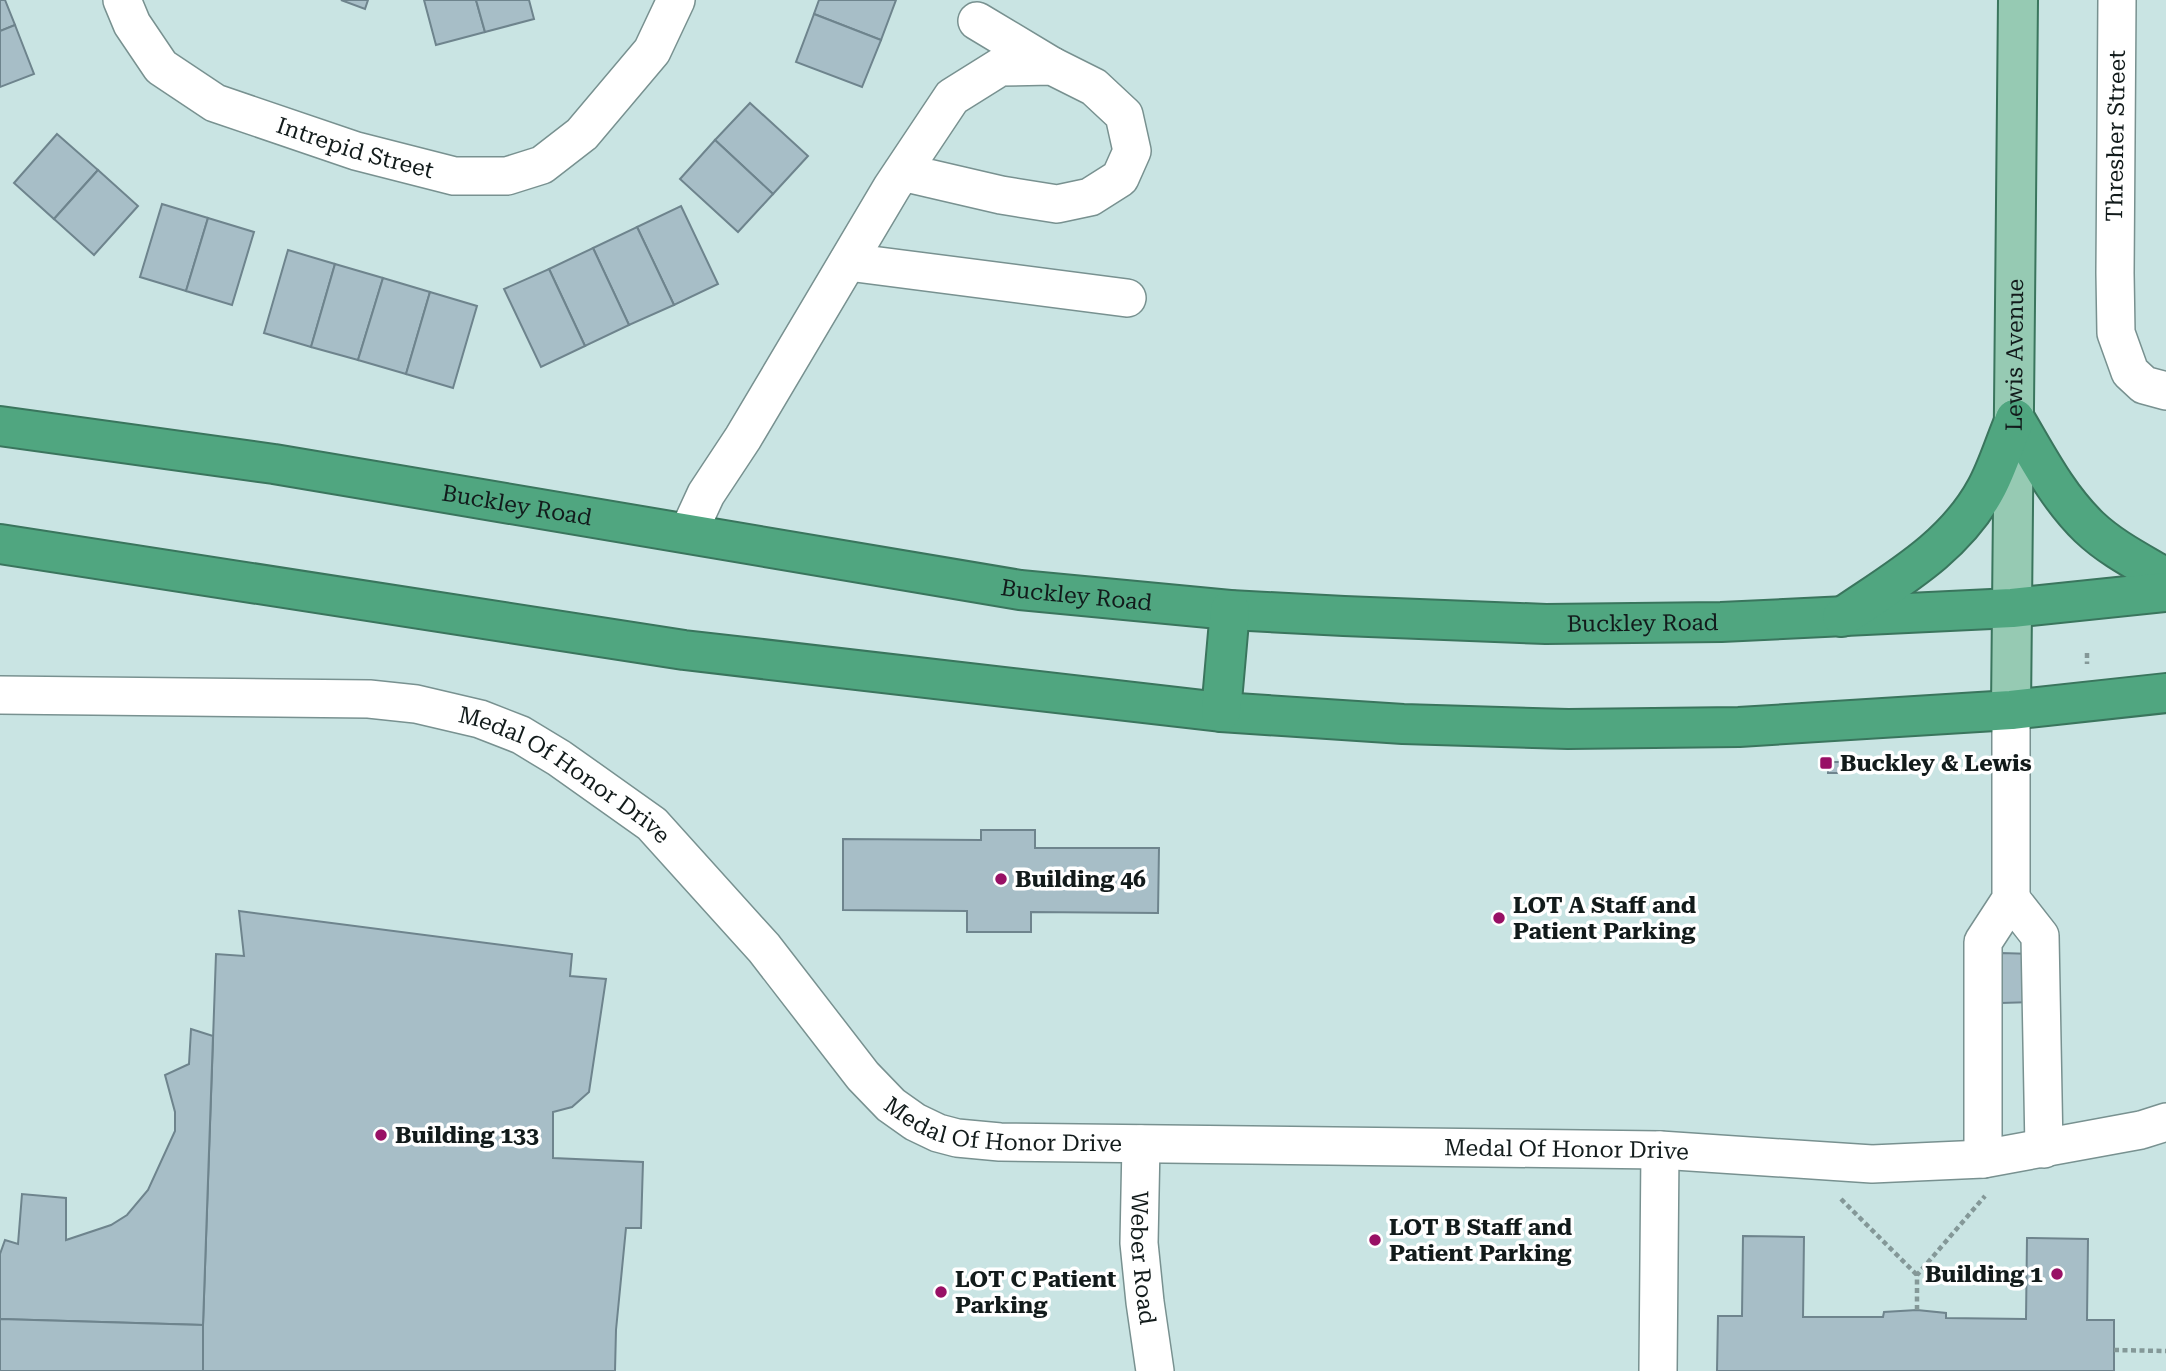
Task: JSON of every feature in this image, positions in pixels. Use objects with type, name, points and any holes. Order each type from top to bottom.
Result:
[{"type":"highway","points":[[2015,419],[2060,494],[2089,527],[2116,549],[2166,578]]},
{"type":"highway","points":[[1842,617],[1925,561],[1956,532],[1986,489],[2015,419]]},
{"type":"highway","name":"Buckley Road","points":[[0,426],[287,467],[1020,590],[1230,610],[1546,624],[1721,622],[2012,608],[2166,592]]},
{"type":"highway","points":[[0,544],[684,650],[1221,712],[1403,724],[1581,729],[1752,727],[2011,710],[2166,693]]},
{"type":"highway","points":[[1221,712],[1230,610]]},
{"type":"main road","name":"Lewis Avenue","points":[[2011,710],[2018,0]]},
{"type":"street","name":"Intrepid Street","points":[[122,0],[132,24],[161,67],[215,103],[356,151],[454,176],[508,176],[542,165],[582,134],[652,51],[676,0]]},
{"type":"street","name":"Thresher Street","points":[[2117,0],[2116,333],[2130,372],[2144,385],[2166,391]]},
{"type":"street","points":[[902,172],[1001,195],[1057,204],[1090,197],[1120,178],[1132,151],[1124,115],[1094,87],[1052,66],[977,21]]},
{"type":"street","points":[[688,533],[706,494],[743,438],[902,172],[952,97],[1000,67],[1052,66]]},
{"type":"street","points":[[848,262],[1127,298]]},
{"type":"street","name":"Medal Of Honor Drive","points":[[0,695],[369,699],[416,704],[480,719],[521,735],[559,758],[652,824],[764,948],[863,1076],[891,1105],[915,1122],[957,1138],[1000,1142],[1660,1150],[1871,1164],[1986,1176],[2044,1149],[2141,1130],[2166,1122]]},
{"type":"street","points":[[1986,1176],[1983,942],[2011,900],[2011,710]]},
{"type":"street","points":[[2011,900],[2039,936],[2044,1149]]},
{"type":"street","name":"Weber Road","points":[[1142,1143],[1139,1243],[1155,1371]]},
{"type":"street","points":[[1658,1371],[1660,1150]]},
{"type":"path","points":[[1917,1310],[1917,1275],[1986,1176]]},
{"type":"path","points":[[1839,1197],[1917,1275]]},
{"type":"path","points":[[2114,1350],[2166,1351]]},
{"type":"building","points":[[0,0],[5,0],[15,25],[0,31]]},
{"type":"building","points":[[341,0],[368,0],[365,9]]},
{"type":"building","points":[[424,0],[476,0],[485,32],[436,45]]},
{"type":"building","points":[[476,0],[529,0],[534,19],[485,32]]},
{"type":"building","points":[[819,0],[896,0],[881,40],[814,14]]},
{"type":"building","points":[[814,14],[881,40],[862,87],[796,62]]},
{"type":"building","points":[[15,25],[34,74],[0,87],[0,31]]},
{"type":"building","points":[[750,103],[808,156],[773,194],[715,140]]},
{"type":"building","points":[[57,134],[98,170],[54,219],[14,183]]},
{"type":"building","points":[[715,140],[773,194],[738,232],[680,179]]},
{"type":"building","points":[[98,170],[138,206],[94,255],[54,219]]},
{"type":"building","points":[[162,204],[208,218],[186,291],[140,277]]},
{"type":"building","points":[[681,206],[718,284],[674,305],[637,227]]},
{"type":"building","points":[[208,218],[254,232],[232,305],[186,291]]},
{"type":"building","points":[[637,227],[674,305],[629,325],[593,248]]},
{"type":"building","points":[[593,248],[629,325],[585,346],[549,269]]},
{"type":"building","points":[[288,250],[335,264],[311,347],[264,333]]},
{"type":"building","points":[[335,264],[383,278],[358,360],[311,347]]},
{"type":"building","points":[[549,269],[585,346],[541,367],[504,289]]},
{"type":"building","points":[[383,278],[430,292],[406,374],[358,360]]},
{"type":"building","points":[[430,292],[477,306],[453,388],[406,374]]},
{"type":"building","points":[[1828,762],[1847,762],[1847,773],[1828,773]]},
{"type":"building","name":"Building 46","points":[[981,830],[1035,830],[1035,848],[1159,848],[1158,913],[1031,912],[1031,932],[967,932],[967,911],[843,910],[843,839],[981,840]]},
{"type":"building","name":"Building 133","points":[[239,911],[572,954],[570,976],[606,979],[589,1092],[572,1107],[553,1112],[553,1158],[643,1162],[641,1228],[626,1228],[616,1330],[615,1371],[203,1371],[216,954],[244,956]]},
{"type":"building","points":[[2001,953],[2035,954],[2035,1002],[2001,1003]]},
{"type":"building","points":[[191,1029],[213,1036],[203,1325],[0,1319],[0,1254],[5,1240],[18,1244],[22,1194],[66,1198],[66,1240],[111,1225],[127,1215],[148,1190],[175,1131],[175,1112],[165,1075],[189,1064]]},
{"type":"building","name":"Building 1","points":[[1743,1236],[1804,1237],[1803,1317],[1883,1317],[1884,1312],[1917,1310],[1946,1313],[1946,1318],[2026,1319],[2027,1238],[2088,1239],[2087,1320],[2114,1320],[2114,1371],[1717,1371],[1718,1316],[1742,1316]]},
{"type":"building","points":[[0,1319],[203,1325],[203,1371],[0,1371]]},
{"type":"place","name":"Buckley & Lewis","points":[[1826,763]]},
{"type":"place","name":"Building 46","points":[[1001,879]]},
{"type":"place","name":"LOT A Staff and Patient Parking","points":[[1499,918]]},
{"type":"place","name":"Building 133","points":[[381,1135]]},
{"type":"place","name":"LOT B Staff and Patient Parking","points":[[1375,1240]]},
{"type":"place","name":"Building 1","points":[[2057,1274]]},
{"type":"place","name":"LOT C Patient Parking","points":[[941,1292]]}]
